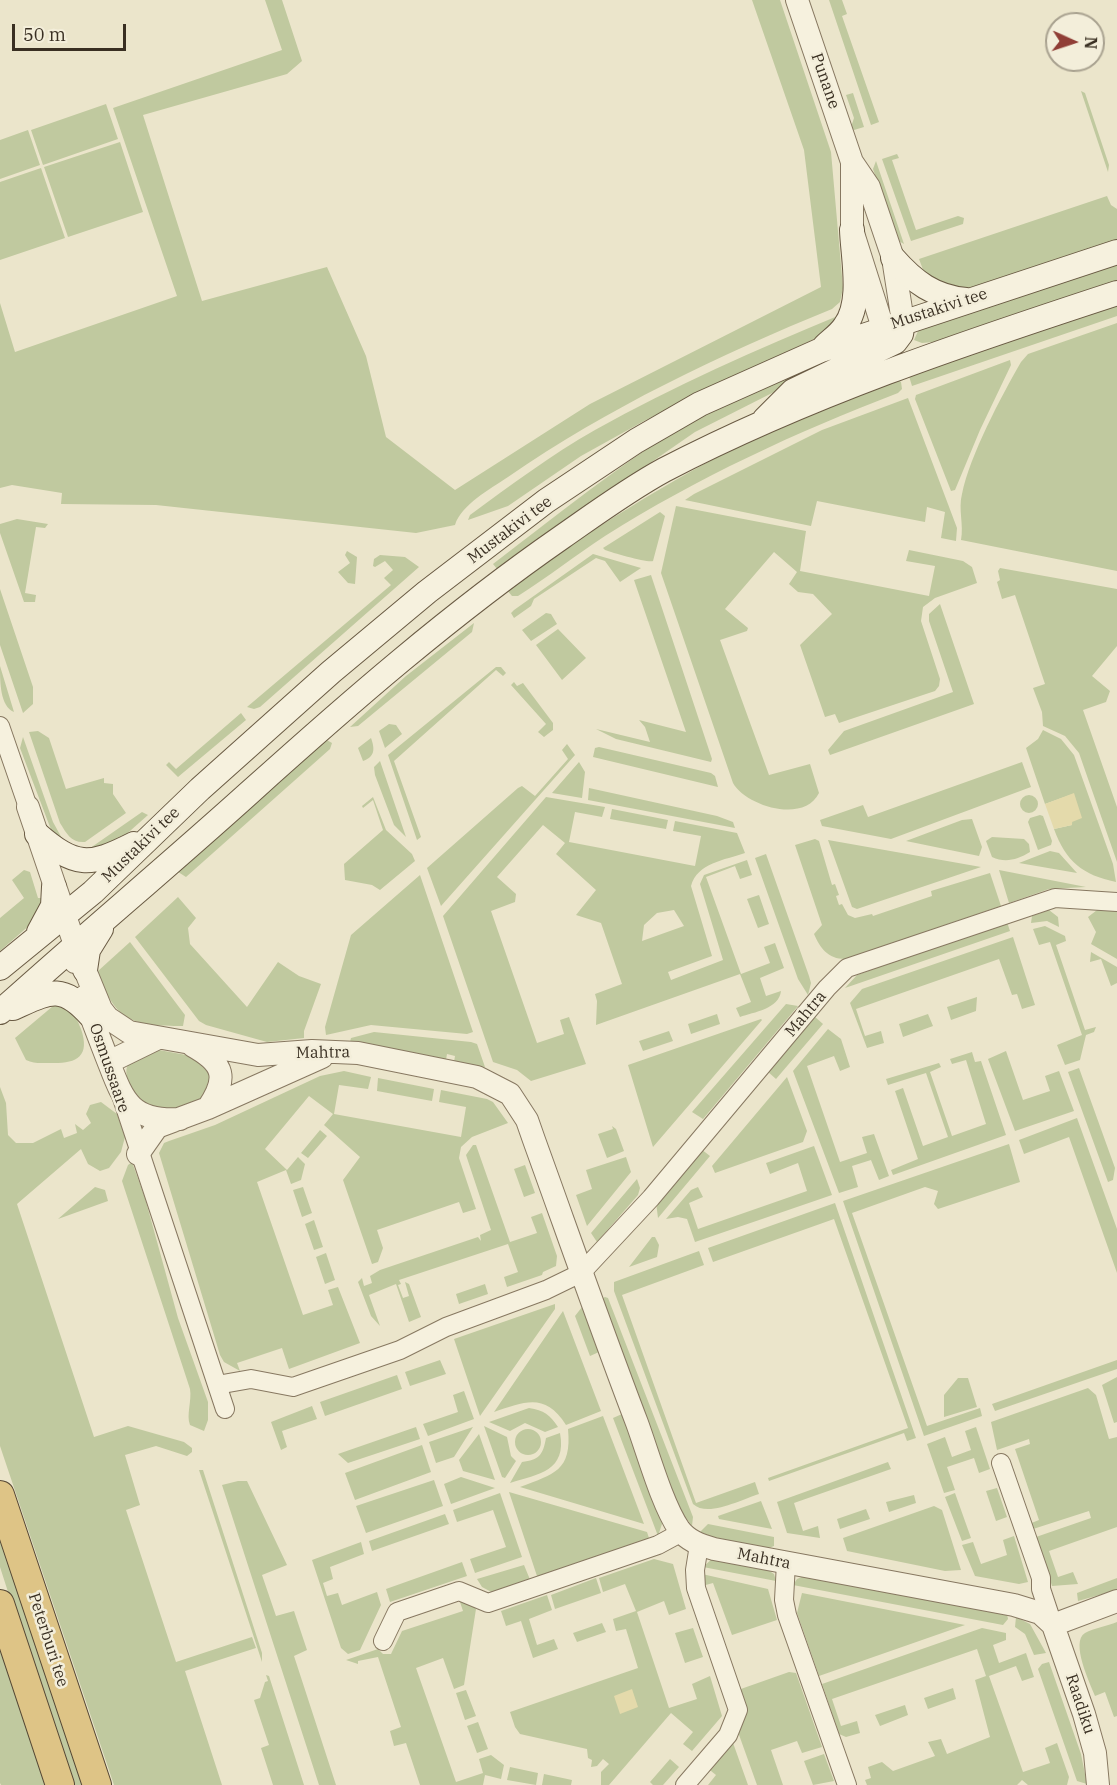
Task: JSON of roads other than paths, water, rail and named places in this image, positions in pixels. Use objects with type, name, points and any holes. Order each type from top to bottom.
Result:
[{"type":"highway","name":"Peterburi tee","points":[[0,1495],[97,1785]]},
{"type":"highway","name":"Peterburi tee","points":[[0,1604],[60,1785]]},
{"type":"main road","points":[[821,350],[845,326],[852,312],[855,290],[852,230]]},
{"type":"main road","name":"Mustakivi tee","points":[[0,1013],[50,968],[93,892],[149,837],[331,672],[427,592],[546,501],[636,441],[700,404],[821,350],[893,331],[969,300],[1117,252]]},
{"type":"main road","points":[[893,258],[920,285],[943,296],[969,300]]},
{"type":"main road","name":"Mustakivi tee","points":[[68,933],[112,915],[345,706],[497,581],[662,471],[758,427],[933,355],[1117,293]]},
{"type":"main road","points":[[758,427],[792,391],[893,331],[933,355]]},
{"type":"main road","points":[[37,834],[62,854],[78,862],[93,862],[149,837]]},
{"type":"main road","points":[[0,968],[37,935],[53,906],[54,887]]},
{"type":"main road","points":[[37,935],[68,933],[93,892]]},
{"type":"main road","points":[[85,970],[93,939],[112,915]]},
{"type":"main road","points":[[0,1013],[53,993],[74,997],[90,1015]]},
{"type":"street","name":"Punane","points":[[796,0],[852,162],[868,187],[893,258],[893,331]]},
{"type":"street","name":"Punane","points":[[852,162],[852,230],[893,331]]},
{"type":"street","name":"Osmussaare","points":[[0,726],[54,887],[90,1015],[121,1095],[138,1154],[148,1174],[225,1409]]},
{"type":"street","name":"Mahtra","points":[[580,1273],[651,1198],[827,988],[848,968],[1055,898],[1117,902]]},
{"type":"street","points":[[68,933],[101,1009],[108,1018],[129,1032],[190,1044],[213,1057],[219,1065],[221,1085],[208,1108]]},
{"type":"street","points":[[109,1062],[156,1039]]},
{"type":"street","name":"Mahtra","points":[[190,1044],[258,1055],[334,1051],[361,1053],[477,1077],[510,1094],[526,1120],[534,1140],[580,1273],[675,1522],[690,1538],[786,1563],[1014,1605],[1040,1613],[1053,1625]]},
{"type":"street","points":[[138,1154],[157,1127],[208,1108],[334,1051]]},
{"type":"street","points":[[121,1095],[149,1117],[180,1119]]},
{"type":"street","points":[[217,1385],[251,1379],[293,1387],[400,1350],[446,1328],[546,1290],[580,1273]]},
{"type":"street","points":[[1001,1463],[1041,1578],[1041,1589],[1053,1625],[1117,1601]]},
{"type":"street","points":[[383,1641],[396,1612],[459,1591],[488,1603],[658,1545],[690,1538],[696,1588],[738,1710],[728,1735],[685,1785]]},
{"type":"street","points":[[786,1563],[784,1600],[787,1615],[847,1785]]},
{"type":"street","name":"Raadiku","points":[[1053,1625],[1095,1753],[1098,1785]]}]
